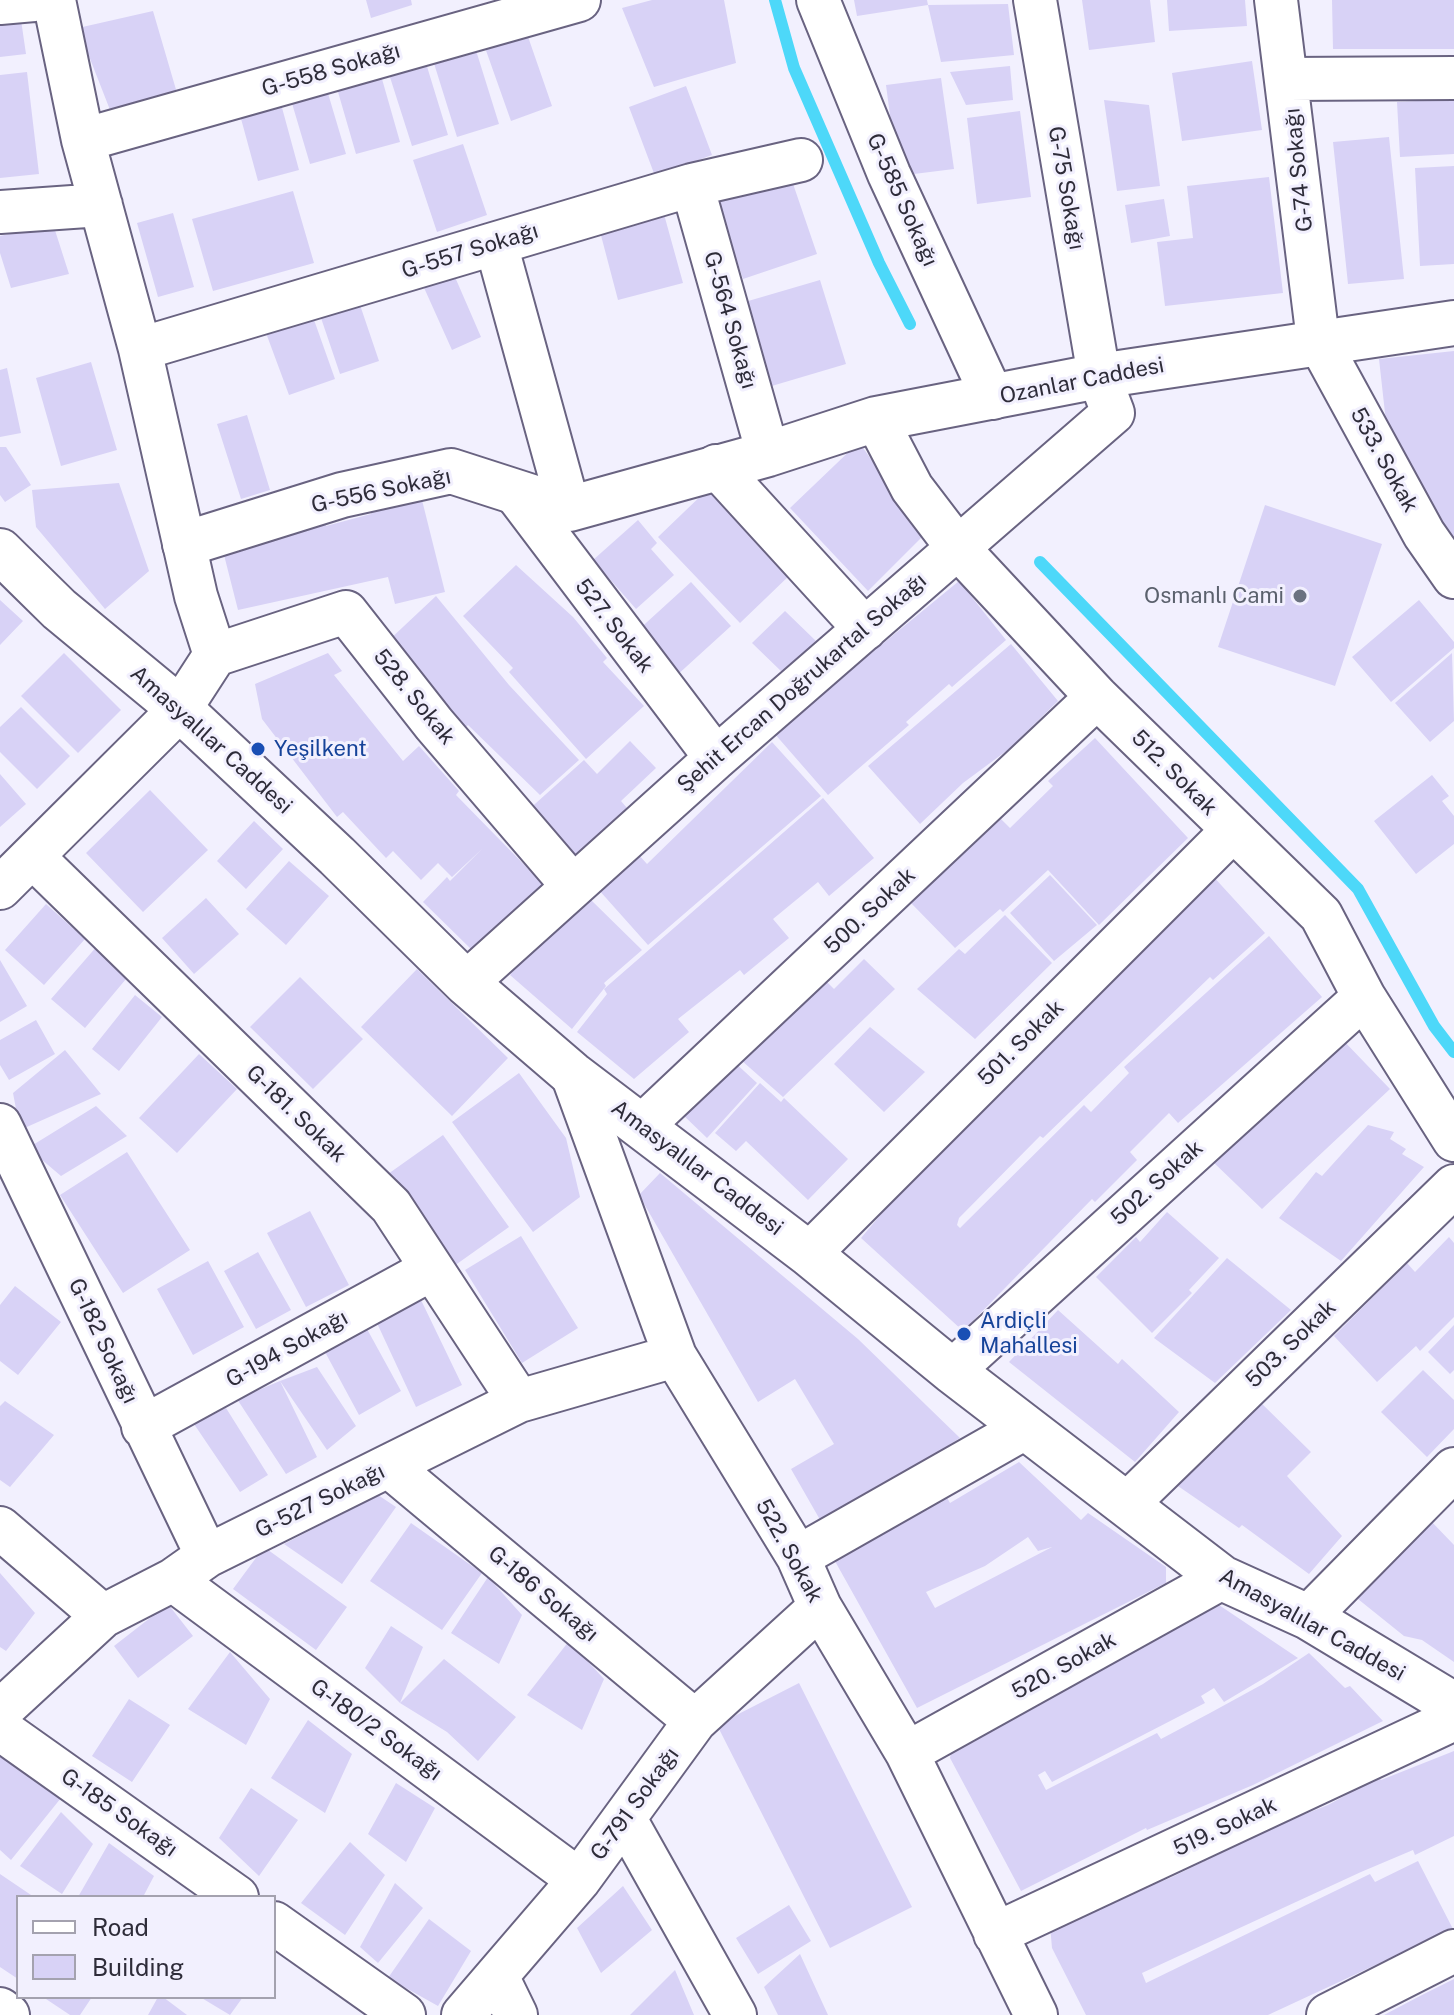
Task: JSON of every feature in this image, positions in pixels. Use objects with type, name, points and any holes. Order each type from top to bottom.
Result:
[{"type":"main road","name":"Ozanlar Caddesi","points":[[716,466],[768,454],[876,419],[1099,376],[1318,340],[1454,323]]},
{"type":"main road","points":[[569,509],[716,466]]},
{"type":"main road","name":"G-556 Sokağı","points":[[185,544],[342,495],[451,471],[569,509]]},
{"type":"main road","name":"Amasyalılar Caddesi","points":[[0,551],[59,609],[180,709],[337,856],[466,983],[572,1074],[643,1125],[809,1254],[952,1371],[1222,1578],[1308,1617],[1454,1705]]},
{"type":"street","points":[[0,3],[34,0]]},
{"type":"street","points":[[0,888],[34,858],[180,709],[215,655],[185,544],[140,349],[83,140],[54,0]]},
{"type":"street","name":"G-558 Sokağı","points":[[83,140],[579,0]]},
{"type":"street","name":"G-585 Sokağı","points":[[818,0],[889,174],[993,398]]},
{"type":"street","name":"G-75 Sokağı","points":[[1035,0],[1099,376]]},
{"type":"street","name":"G-74 Sokağı","points":[[1276,0],[1318,340]]},
{"type":"street","points":[[1288,79],[1454,78]]},
{"type":"street","name":"G-557 Sokağı","points":[[140,349],[692,185],[801,160]]},
{"type":"street","name":"G-564 Sokağı","points":[[692,185],[768,454]]},
{"type":"street","points":[[0,212],[101,205]]},
{"type":"street","points":[[496,244],[569,509]]},
{"type":"street","name":"533. Sokak","points":[[1318,340],[1424,534],[1454,577]]},
{"type":"street","name":"Şehit Ercan Doğrukartal Sokağı","points":[[466,983],[716,758],[1113,413],[1099,376]]},
{"type":"street","name":"512. Sokak","points":[[876,419],[912,488],[957,547],[1097,697],[1321,915],[1364,997],[1454,1140]]},
{"type":"street","points":[[716,466],[865,629]]},
{"type":"street","name":"527. Sokak","points":[[514,491],[716,758]]},
{"type":"street","name":"528. Sokak","points":[[215,655],[346,612],[434,724],[573,886]]},
{"type":"street","name":"500. Sokak","points":[[643,1125],[1097,697]]},
{"type":"street","name":"501. Sokak","points":[[809,1254],[1232,831]]},
{"type":"street","name":"G-181. Sokak","points":[[34,858],[391,1206],[430,1270],[519,1401]]},
{"type":"street","name":"502. Sokak","points":[[952,1371],[1364,997]]},
{"type":"street","name":"522. Sokak","points":[[572,1074],[675,1356],[798,1557],[820,1607],[907,1753],[1036,2015]]},
{"type":"street","name":"G-182 Sokağı","points":[[0,1125],[207,1556]]},
{"type":"street","name":"503. Sokak","points":[[1128,1503],[1454,1186]]},
{"type":"street","name":"G-194 Sokağı","points":[[143,1427],[430,1270]]},
{"type":"street","name":"G-527 Sokağı","points":[[0,1711],[103,1616],[173,1580],[207,1556],[519,1401],[675,1356]]},
{"type":"street","points":[[798,1557],[1025,1428]]},
{"type":"street","name":"G-186 Sokağı","points":[[390,1467],[695,1721]]},
{"type":"street","points":[[1308,1617],[1454,1469]]},
{"type":"street","points":[[0,1528],[103,1616]]},
{"type":"street","name":"520. Sokak","points":[[907,1753],[1222,1578]]},
{"type":"street","name":"G-180/2 Sokağı","points":[[173,1580],[579,1880]]},
{"type":"street","name":"G-791 Sokağı","points":[[463,2015],[579,1880],[695,1721],[820,1607]]},
{"type":"street","name":"519. Sokak","points":[[995,1934],[1454,1719]]},
{"type":"street","name":"G-185 Sokağı","points":[[0,1729],[234,1895]]},
{"type":"street","points":[[625,1819],[735,2015]]},
{"type":"street","points":[[276,1924],[404,2015]]},
{"type":"street","points":[[1328,2015],[1454,1951]]},
{"type":"street","points":[[497,1976],[516,2015]]},
{"type":"street","points":[[0,2009],[8,2015]]},
{"type":"building","points":[[366,0],[411,0],[412,5],[371,18]]},
{"type":"building","points":[[652,0],[724,0],[736,63],[654,87],[622,8]]},
{"type":"building","points":[[854,0],[927,0],[928,5],[857,16]]},
{"type":"building","points":[[1082,0],[1150,0],[1155,42],[1089,50]]},
{"type":"building","points":[[1167,0],[1245,0],[1247,26],[1169,31]]},
{"type":"building","points":[[1332,0],[1454,0],[1454,49],[1333,49]]},
{"type":"building","points":[[1008,4],[1014,55],[941,62],[928,5]]},
{"type":"building","points":[[153,11],[177,93],[112,115],[78,28]]},
{"type":"building","points":[[20,13],[26,54],[0,57],[0,16]]},
{"type":"building","points":[[525,28],[552,106],[511,121],[483,42]]},
{"type":"building","points":[[474,44],[499,124],[457,137],[432,57]]},
{"type":"building","points":[[425,60],[448,135],[412,146],[388,71]]},
{"type":"building","points":[[1252,61],[1262,130],[1182,141],[1172,73]]},
{"type":"building","points":[[1010,66],[1013,100],[966,105],[950,72]]},
{"type":"building","points":[[27,72],[39,174],[0,178],[0,75]]},
{"type":"building","points":[[380,72],[400,142],[356,154],[336,85]]},
{"type":"building","points":[[941,78],[954,169],[898,176],[886,85]]},
{"type":"building","points":[[686,86],[712,155],[655,176],[629,107]]},
{"type":"building","points":[[327,90],[346,154],[310,164],[291,100]]},
{"type":"building","points":[[1454,99],[1454,154],[1400,157],[1397,102]]},
{"type":"building","points":[[1104,100],[1149,105],[1160,186],[1117,191]]},
{"type":"building","points":[[281,104],[299,170],[258,181],[240,115]]},
{"type":"building","points":[[1020,111],[1031,197],[977,204],[967,118]]},
{"type":"building","points":[[1389,137],[1404,279],[1348,284],[1333,142]]},
{"type":"building","points":[[463,144],[487,215],[437,232],[413,160]]},
{"type":"building","points":[[1454,166],[1454,264],[1420,266],[1415,168]]},
{"type":"building","points":[[789,172],[817,254],[743,279],[715,196]]},
{"type":"building","points":[[1269,177],[1283,293],[1165,306],[1157,242],[1193,238],[1187,186]]},
{"type":"building","points":[[293,191],[314,263],[213,291],[192,219]]},
{"type":"building","points":[[1164,199],[1170,236],[1131,243],[1125,205]]},
{"type":"building","points":[[662,207],[683,283],[618,300],[598,224]]},
{"type":"building","points":[[173,213],[194,287],[158,297],[137,223]]},
{"type":"building","points":[[53,224],[69,274],[11,288],[0,253],[0,236]]},
{"type":"building","points":[[455,277],[481,337],[452,350],[421,281]]},
{"type":"building","points":[[820,280],[846,364],[765,388],[738,304]]},
{"type":"building","points":[[359,302],[379,361],[340,374],[320,315]]},
{"type":"building","points":[[313,317],[335,379],[289,395],[266,333]]},
{"type":"building","points":[[1454,351],[1452,542],[1387,431],[1379,359]]},
{"type":"building","points":[[91,362],[117,450],[61,466],[36,378]]},
{"type":"building","points":[[7,368],[21,433],[0,437],[0,370]]},
{"type":"building","points":[[247,415],[270,490],[241,499],[217,424]]},
{"type":"building","points":[[859,442],[924,535],[868,591],[790,508]]},
{"type":"building","points":[[0,447],[6,447],[31,485],[5,502],[0,495]]},
{"type":"building","points":[[119,483],[149,571],[105,609],[36,527],[32,490]]},
{"type":"building","points":[[709,488],[792,573],[740,623],[658,537]]},
{"type":"building","points":[[421,496],[445,592],[395,604],[388,577],[238,610],[222,547],[325,523],[326,526],[371,514],[369,509]]},
{"type":"building","name":"Osmanlı Cami","points":[[1265,505],[1382,544],[1335,686],[1218,647]]},
{"type":"building","points":[[638,520],[657,543],[651,549],[674,575],[636,609],[593,560]]},
{"type":"building","points":[[516,565],[573,617],[607,658],[603,662],[644,706],[586,759],[509,672],[513,668],[463,616]]},
{"type":"building","points":[[959,581],[1006,640],[952,687],[949,684],[906,722],[909,725],[828,795],[774,733]]},
{"type":"building","points":[[691,582],[731,626],[675,677],[635,633]]},
{"type":"building","points":[[436,596],[509,685],[579,760],[540,795],[468,725],[464,729],[387,642]]},
{"type":"building","points":[[0,600],[23,621],[0,645]]},
{"type":"building","points":[[1419,600],[1454,642],[1454,648],[1391,702],[1352,657]]},
{"type":"building","points":[[785,611],[816,641],[783,673],[752,643]]},
{"type":"building","points":[[1011,644],[1058,701],[1009,749],[963,783],[920,824],[868,766]]},
{"type":"building","points":[[64,653],[121,710],[78,753],[21,696]]},
{"type":"building","points":[[328,653],[342,671],[334,675],[403,761],[419,746],[459,791],[456,795],[544,885],[472,950],[423,902],[447,877],[450,881],[482,849],[452,877],[438,863],[421,880],[393,851],[386,858],[343,812],[337,817],[262,719],[255,684]]},
{"type":"building","points":[[1452,653],[1454,721],[1430,742],[1395,703]]},
{"type":"building","points":[[21,707],[70,756],[37,789],[0,752],[0,727]]},
{"type":"building","points":[[1095,738],[1188,838],[1099,925],[1048,870],[1003,912],[1000,909],[955,948],[911,903],[1001,819],[1010,828],[1053,786],[1048,781]]},
{"type":"building","points":[[630,741],[656,768],[621,801],[627,808],[570,860],[526,812],[584,760],[597,774]]},
{"type":"building","points":[[772,742],[821,796],[648,945],[598,889],[638,854],[647,864]]},
{"type":"building","points":[[0,774],[26,804],[0,827]]},
{"type":"building","points":[[1432,775],[1449,796],[1442,801],[1454,816],[1454,844],[1416,874],[1374,821]]},
{"type":"building","points":[[150,790],[208,850],[143,912],[86,853]]},
{"type":"building","points":[[823,798],[874,858],[829,896],[818,882],[773,919],[789,938],[744,975],[740,970],[678,1019],[689,1032],[634,1079],[577,1032],[607,994],[604,989]]},
{"type":"building","points":[[254,821],[283,849],[246,889],[217,861]]},
{"type":"building","points":[[289,861],[329,896],[286,945],[246,909]]},
{"type":"building","points":[[1211,874],[1265,933],[1213,980],[1210,977],[1043,1138],[1040,1136],[959,1218],[957,1225],[960,1228],[1084,1105],[1091,1112],[1129,1073],[1124,1067],[1269,936],[1322,997],[1178,1123],[1169,1113],[1130,1152],[1137,1160],[1095,1202],[1092,1199],[963,1331],[861,1238],[915,1174],[917,1176],[1120,967],[1123,970],[1167,928],[1163,924]]},
{"type":"building","points":[[1050,875],[1097,925],[1054,961],[1010,913]]},
{"type":"building","points":[[206,898],[239,934],[194,974],[162,938]]},
{"type":"building","points":[[590,899],[642,950],[604,983],[606,986],[572,1029],[510,975],[550,923],[557,930]]},
{"type":"building","points":[[46,904],[85,939],[44,985],[5,950]]},
{"type":"building","points":[[1005,915],[1052,963],[975,1039],[917,989],[959,949],[965,954]]},
{"type":"building","points":[[98,945],[131,973],[85,1028],[51,999]]},
{"type":"building","points":[[864,959],[895,989],[783,1097],[733,1053],[818,973],[834,989]]},
{"type":"building","points":[[0,960],[27,1006],[0,1022]]},
{"type":"building","points":[[417,969],[508,1058],[452,1116],[361,1027]]},
{"type":"building","points":[[300,977],[363,1039],[313,1089],[250,1027]]},
{"type":"building","points":[[135,995],[162,1017],[119,1071],[92,1049]]},
{"type":"building","points":[[36,1020],[55,1054],[9,1080],[0,1065],[0,1040]]},
{"type":"building","points":[[870,1027],[925,1072],[884,1112],[834,1064]]},
{"type":"building","points":[[1341,1038],[1390,1089],[1262,1209],[1211,1160]]},
{"type":"building","points":[[65,1050],[101,1094],[20,1130],[13,1093]]},
{"type":"building","points":[[199,1054],[237,1089],[177,1153],[139,1118]]},
{"type":"building","points":[[731,1059],[757,1083],[707,1138],[681,1113]]},
{"type":"building","points":[[519,1073],[566,1138],[580,1197],[533,1232],[452,1122]]},
{"type":"building","points":[[760,1083],[781,1102],[784,1098],[848,1159],[808,1200],[746,1141],[736,1151],[715,1133]]},
{"type":"building","points":[[96,1106],[127,1136],[61,1176],[28,1148]]},
{"type":"building","points":[[1368,1125],[1394,1132],[1390,1139],[1406,1149],[1402,1154],[1424,1167],[1341,1261],[1279,1218],[1316,1172],[1322,1176]]},
{"type":"building","points":[[443,1135],[509,1227],[454,1266],[388,1174]]},
{"type":"building","points":[[127,1152],[190,1250],[123,1293],[60,1195]]},
{"type":"building","points":[[660,1173],[858,1339],[960,1438],[823,1525],[791,1469],[834,1444],[795,1379],[758,1402],[639,1195]]},
{"type":"building","points":[[310,1211],[349,1285],[306,1307],[267,1233]]},
{"type":"building","points":[[1167,1212],[1219,1258],[1189,1290],[1192,1293],[1152,1333],[1096,1277],[1136,1237],[1140,1242]]},
{"type":"building","points":[[521,1236],[578,1328],[522,1363],[465,1270]]},
{"type":"building","points":[[1449,1237],[1454,1243],[1454,1317],[1420,1351],[1416,1346],[1377,1382],[1334,1336],[1407,1263],[1415,1272]]},
{"type":"building","points":[[258,1252],[291,1310],[256,1329],[224,1271]]},
{"type":"building","points":[[1227,1258],[1291,1310],[1215,1383],[1154,1338]]},
{"type":"building","points":[[208,1261],[244,1327],[193,1355],[157,1289]]},
{"type":"building","points":[[15,1286],[61,1322],[18,1375],[0,1361],[0,1305]]},
{"type":"building","points":[[421,1300],[462,1385],[416,1407],[376,1321]]},
{"type":"building","points":[[1058,1310],[1118,1364],[1122,1359],[1179,1412],[1135,1462],[1009,1362]]},
{"type":"building","points":[[1454,1325],[1454,1370],[1450,1374],[1428,1352]]},
{"type":"building","points":[[367,1329],[401,1391],[359,1415],[325,1352]]},
{"type":"building","points":[[317,1367],[356,1426],[327,1450],[280,1381]]},
{"type":"building","points":[[1423,1370],[1454,1400],[1454,1429],[1427,1457],[1381,1412]]},
{"type":"building","points":[[280,1381],[317,1457],[286,1474],[237,1399]]},
{"type":"building","points":[[1255,1397],[1311,1452],[1287,1476],[1342,1536],[1309,1574],[1242,1525],[1239,1528],[1175,1484]]},
{"type":"building","points":[[5,1401],[54,1435],[10,1487],[0,1480],[0,1406]]},
{"type":"building","points":[[226,1408],[268,1475],[240,1492],[194,1424]]},
{"type":"building","points":[[1019,1462],[1081,1520],[1088,1513],[1166,1567],[1166,1583],[917,1708],[831,1554],[945,1494],[950,1503]],"holes":[[[1028,1537],[1038,1551],[1052,1547],[935,1608],[926,1592],[985,1566]]]},
{"type":"building","points":[[378,1495],[396,1507],[342,1584],[284,1544]]},
{"type":"building","points":[[1429,1519],[1454,1545],[1454,1662],[1422,1640],[1404,1636],[1353,1595],[1393,1553],[1398,1557]]},
{"type":"building","points":[[411,1523],[482,1573],[442,1630],[370,1581]]},
{"type":"building","points":[[264,1547],[347,1607],[316,1650],[233,1589]]},
{"type":"building","points":[[0,1573],[35,1613],[6,1651],[0,1647]]},
{"type":"building","points":[[488,1577],[522,1615],[499,1664],[451,1633]]},
{"type":"building","points":[[1213,1601],[1298,1658],[1224,1702],[1214,1688],[1201,1696],[1205,1703],[1052,1782],[1045,1771],[1038,1775],[1046,1790],[1157,1733],[1161,1739],[1263,1684],[1309,1653],[1345,1688],[1350,1686],[1383,1721],[1253,1785],[1146,1828],[1021,1891],[950,1758],[952,1746]]},
{"type":"building","points":[[168,1604],[193,1636],[138,1678],[114,1646]]},
{"type":"building","points":[[391,1626],[423,1647],[400,1703],[365,1668]]},
{"type":"building","points":[[569,1641],[604,1679],[582,1730],[527,1695]]},
{"type":"building","points":[[230,1652],[270,1699],[246,1745],[188,1709]]},
{"type":"building","points":[[444,1659],[516,1717],[478,1761],[447,1732],[400,1703]]},
{"type":"building","points":[[799,1683],[912,1907],[830,1948],[717,1725]]},
{"type":"building","points":[[129,1699],[170,1725],[132,1782],[92,1756]]},
{"type":"building","points":[[308,1720],[352,1754],[325,1813],[271,1778]]},
{"type":"building","points":[[0,1748],[61,1798],[11,1860],[0,1850]]},
{"type":"building","points":[[1454,1751],[1454,1836],[1415,1855],[1413,1850],[1361,1872],[1142,1973],[1146,1983],[1370,1874],[1375,1882],[1418,1861],[1453,1929],[1268,2015],[1086,2015],[1052,1948],[1050,1925],[1170,1878],[1275,1826],[1328,1805],[1379,1777],[1381,1780]]},
{"type":"building","points":[[396,1783],[435,1808],[406,1862],[368,1834]]},
{"type":"building","points":[[251,1788],[298,1820],[259,1876],[219,1838]]},
{"type":"building","points":[[61,1812],[93,1844],[62,1894],[20,1866]]},
{"type":"building","points":[[350,1842],[385,1875],[345,1935],[301,1903]]},
{"type":"building","points":[[109,1843],[154,1876],[144,1895],[79,1895]]},
{"type":"building","points":[[0,1874],[31,1895],[16,1895],[16,1978],[0,1967]]},
{"type":"building","points":[[395,1883],[423,1908],[378,1963],[360,1947]]},
{"type":"building","points":[[623,1886],[652,1930],[601,1973],[577,1928]]},
{"type":"building","points":[[789,1905],[811,1941],[758,1974],[736,1938]]},
{"type":"building","points":[[429,1919],[471,1951],[438,2006],[388,1978]]},
{"type":"building","points":[[800,1954],[828,2015],[778,2015],[764,1987]]},
{"type":"building","points":[[675,1970],[694,2015],[630,2015]]},
{"type":"building","points":[[1454,1979],[1454,2015],[1384,2015],[1420,1996]]},
{"type":"building","points":[[46,1999],[91,1999],[80,2015],[70,2015]]},
{"type":"building","points":[[157,1999],[166,1999],[187,2015],[148,2015]]},
{"type":"building","points":[[203,1999],[242,1999],[230,2015]]},
{"type":"waterway","points":[[775,0],[794,68],[879,263],[910,324]]},
{"type":"waterway","points":[[1040,562],[1358,889],[1434,1026],[1454,1052]]},
{"type":"place","name":"Osmanlı Cami","points":[[1300,596]]},
{"type":"place","name":"Yeşilkent","points":[[258,749]]},
{"type":"place","name":"Ardiçli Mahallesi","points":[[964,1334]]}]
